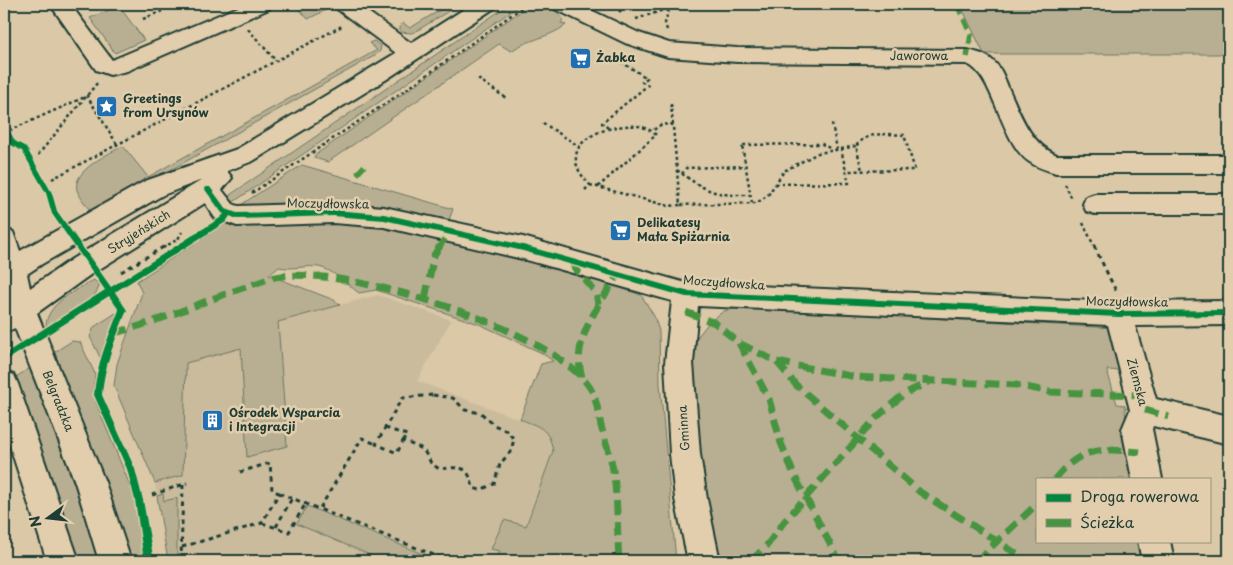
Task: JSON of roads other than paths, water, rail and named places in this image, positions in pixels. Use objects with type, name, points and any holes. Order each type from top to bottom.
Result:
[{"type":"street","points":[[60,4],[104,66],[110,68],[119,66],[262,4]]},
{"type":"street","points":[[344,4],[411,53]]},
{"type":"street","name":"Stryjeńskich","points":[[13,315],[81,268],[208,189],[245,155],[411,53],[486,4]]},
{"type":"street","name":"Jaworowa","points":[[562,4],[602,12],[632,38],[663,48],[694,53],[967,57],[981,61],[986,65],[1024,142],[1033,153],[1044,160],[1056,164],[1229,164]]},
{"type":"street","name":"Stryjeńskich","points":[[8,273],[154,188],[245,155]]},
{"type":"street","name":"Moczydłowska","points":[[208,189],[224,211],[237,216],[333,213],[384,217],[451,230],[523,248],[686,294],[1123,314],[1229,314]]},
{"type":"street","points":[[1084,211],[1229,204]]},
{"type":"street","name":"Belgradzka","points":[[4,239],[13,315],[90,482],[115,561]]},
{"type":"street","name":"Gminna","points":[[686,294],[680,363],[684,445],[691,499],[704,561]]},
{"type":"street","name":"Ziemska","points":[[1123,314],[1157,414],[1136,429],[1147,478]]},
{"type":"street","points":[[4,384],[63,561]]},
{"type":"street","points":[[1157,414],[1229,430]]},
{"type":"street","points":[[1154,542],[1158,561]]},
{"type":"place","name":"Żabka","points":[[580,58]]},
{"type":"place","name":"Greetings from Ursynów","points":[[107,106]]},
{"type":"place","name":"Delikatesy Mała Spiżarnia","points":[[621,230]]},
{"type":"place","name":"Ośrodek Wsparcia i Integracji","points":[[213,420]]}]
